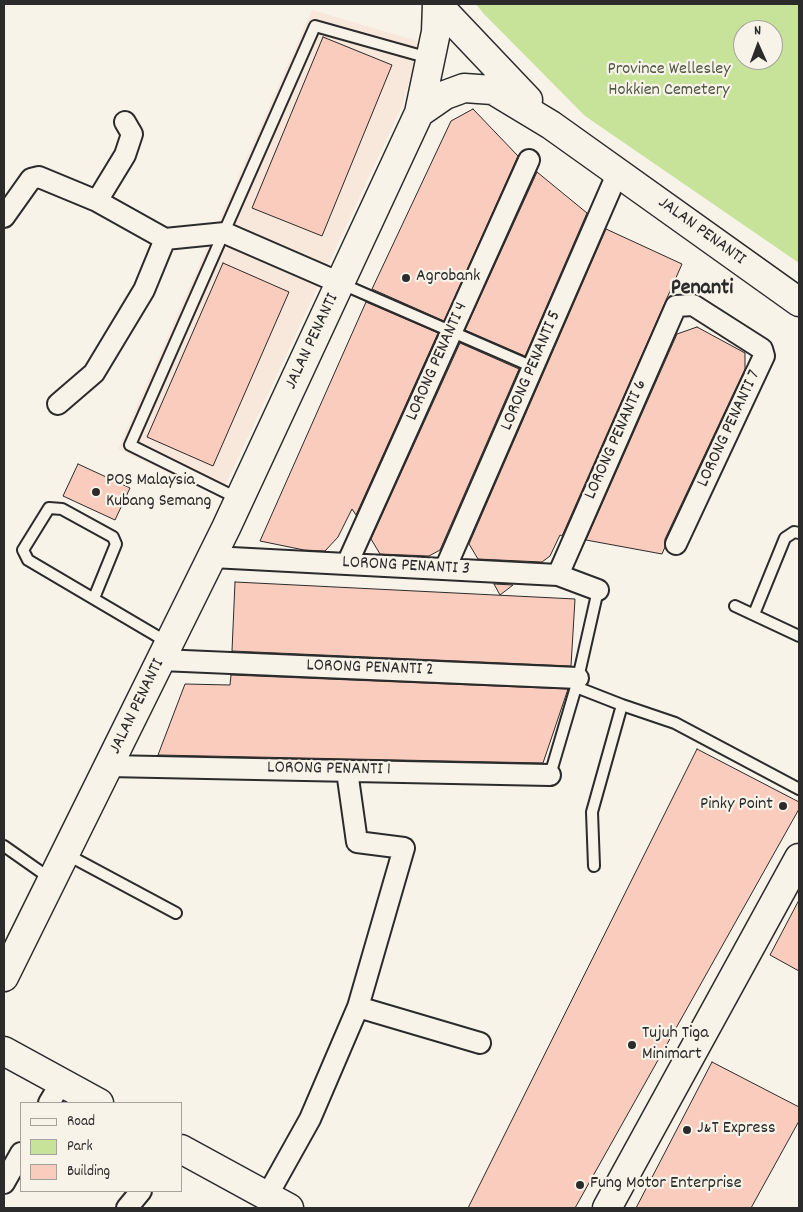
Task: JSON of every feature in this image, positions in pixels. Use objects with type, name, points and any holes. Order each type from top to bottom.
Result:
[{"type":"main road","points":[[419,113],[436,32],[437,4]]},
{"type":"main road","points":[[437,4],[551,125]]},
{"type":"main road","name":"JALAN PENANTI","points":[[4,977],[240,500],[419,113],[444,95],[464,88],[493,90],[551,125],[799,302]]},
{"type":"main road","points":[[607,1208],[799,858]]},
{"type":"main road","points":[[4,1034],[13,1056],[55,1093],[95,1102]]},
{"type":"main road","points":[[182,1150],[278,1202]]},
{"type":"street","points":[[97,201],[125,155],[132,134],[125,122]]},
{"type":"street","name":"LORONG PENANTI 4","points":[[347,564],[529,160]]},
{"type":"street","name":"LORONG PENANTI 5","points":[[445,569],[618,172]]},
{"type":"street","points":[[4,217],[31,178],[39,177],[97,201],[165,239],[225,233],[340,283]]},
{"type":"street","points":[[58,404],[94,373],[144,290],[165,239]]},
{"type":"street","name":"LORONG PENANTI 7","points":[[676,306],[693,305],[762,349],[764,356],[676,544]]},
{"type":"street","name":"LORONG PENANTI 6","points":[[558,575],[676,306]]},
{"type":"street","name":"LORONG PENANTI 3","points":[[212,557],[558,575],[598,590]]},
{"type":"street","name":"LORONG PENANTI 2","points":[[165,652],[577,683]]},
{"type":"street","name":"LORONG PENANTI 1","points":[[108,766],[550,775]]},
{"type":"street","points":[[278,1202],[310,1119],[358,1007],[404,848],[357,842],[347,771]]},
{"type":"street","points":[[358,1007],[480,1043]]},
{"type":"street","points":[[4,1183],[20,1155]]},
{"type":"street","points":[[127,1208],[140,1192]]},
{"type":"lane","points":[[240,500],[130,446],[315,26],[430,58]]},
{"type":"lane","points":[[340,283],[533,367]]},
{"type":"lane","points":[[94,598],[116,544],[113,537],[62,510],[49,508],[23,550],[28,560],[94,598],[165,652]]},
{"type":"lane","points":[[754,614],[784,538],[794,532],[799,533]]},
{"type":"lane","points":[[550,775],[577,683],[598,590]]},
{"type":"lane","points":[[735,606],[799,636]]},
{"type":"lane","points":[[577,683],[622,705],[675,723],[799,789]]},
{"type":"lane","points":[[594,866],[592,812],[622,705]]},
{"type":"lane","points":[[4,846],[52,880]]},
{"type":"lane","points":[[65,853],[176,913]]},
{"type":"shaded area","points":[[312,10],[421,42],[401,108],[220,497],[118,449]]},
{"type":"green space","name":"Province Wellesley Hokkien Cemetery","points":[[476,4],[799,4],[799,263],[585,116]]},
{"type":"building","points":[[323,37],[392,65],[322,236],[252,208]]},
{"type":"building","points":[[473,109],[518,156],[444,321],[372,289],[451,121]]},
{"type":"building","points":[[537,172],[587,213],[525,356],[465,330]]},
{"type":"building","points":[[606,229],[682,264],[562,536],[560,535],[550,556],[542,562],[478,559],[469,544]]},
{"type":"building","points":[[223,263],[289,292],[213,466],[147,437]]},
{"type":"building","points":[[366,302],[438,333],[356,515],[352,509],[338,537],[325,551],[304,550],[260,541]]},
{"type":"building","points":[[697,327],[745,353],[745,369],[665,539],[665,547],[662,554],[586,540],[677,334]]},
{"type":"building","points":[[460,343],[519,369],[440,550],[429,556],[380,554],[371,539]]},
{"type":"building","name":"POS Malaysia Kubang Semang","points":[[78,464],[130,488],[115,520],[63,496]]},
{"type":"building","points":[[235,582],[575,599],[571,666],[232,651]]},
{"type":"building","points":[[494,584],[513,585],[500,595]]},
{"type":"building","points":[[231,675],[568,689],[543,763],[158,755],[185,684],[230,685]]},
{"type":"building","points":[[697,749],[799,802],[799,809],[575,1208],[468,1208]]},
{"type":"building","points":[[799,900],[799,971],[770,955]]},
{"type":"building","points":[[712,1062],[799,1107],[799,1121],[751,1208],[636,1208]]},
{"type":"place","name":"Agrobank","points":[[406,278]]},
{"type":"place","name":"POS Malaysia Kubang Semang","points":[[96,492]]},
{"type":"place","name":"Pinky Point","points":[[783,806]]},
{"type":"place","name":"Tujuh Tiga Minimart","points":[[632,1045]]},
{"type":"place","name":"J&T Express","points":[[687,1130]]},
{"type":"place","name":"Fung Motor Enterprise","points":[[580,1185]]},
{"type":"district","name":"Penanti","points":[[702,290]]}]
